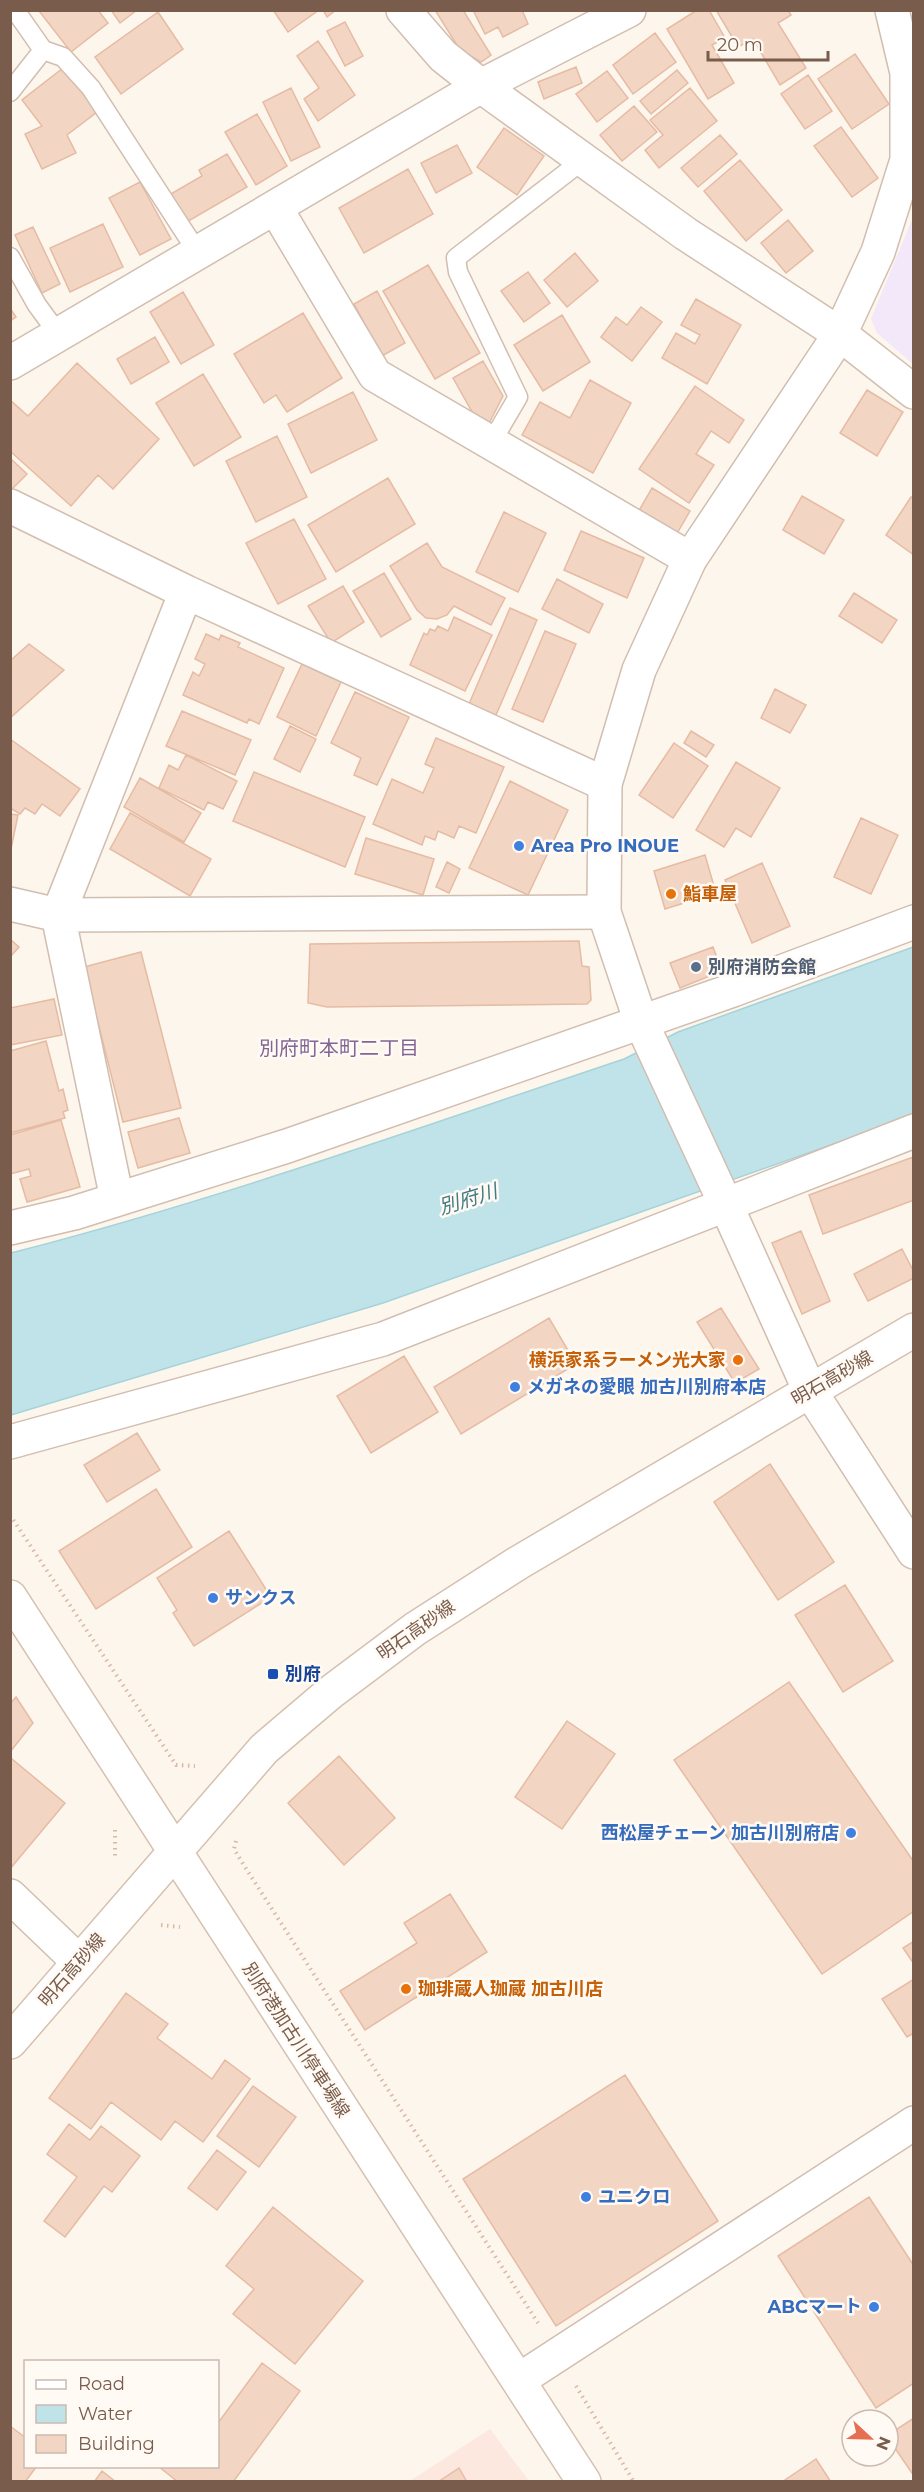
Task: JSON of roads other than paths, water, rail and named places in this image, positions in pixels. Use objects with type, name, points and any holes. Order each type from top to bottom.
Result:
[{"type":"street","points":[[403,10],[443,56],[481,86],[686,234],[840,334],[914,392]]},
{"type":"street","points":[[10,363],[481,86],[628,10]]},
{"type":"street","points":[[892,10],[907,73],[907,160],[878,252],[840,334],[690,559],[639,670],[605,784],[604,912],[641,1022],[810,1391],[914,1552]]},
{"type":"street","points":[[275,207],[375,375],[690,559]]},
{"type":"street","points":[[10,506],[186,592],[605,784]]},
{"type":"street","points":[[117,1200],[58,915],[186,592]]},
{"type":"street","points":[[10,904],[58,915],[604,912]]},
{"type":"street","points":[[10,1228],[117,1200],[287,1146],[641,1022],[914,922]]},
{"type":"street","points":[[10,1442],[383,1339],[914,1131]]},
{"type":"street","name":"明石高砂線","points":[[10,2042],[173,1851],[264,1749],[331,1692],[415,1629],[518,1563],[914,1330]]},
{"type":"street","name":"別府港加古川停車場線","points":[[10,1597],[584,2481]]},
{"type":"street","points":[[10,1896],[79,1962]]},
{"type":"street","points":[[519,2380],[914,2123]]},
{"type":"lane","points":[[15,10],[43,50],[63,57],[91,88],[198,253]]},
{"type":"lane","points":[[10,92],[43,50]]},
{"type":"lane","points":[[491,443],[518,397],[458,272],[456,258],[584,160]]},
{"type":"lane","points":[[10,257],[37,305],[59,335]]},
{"type":"water","name":"別府川","points":[[913,947],[913,1116],[383,1303],[11,1415],[11,1253],[166,1210],[242,1186],[624,1059],[678,1032]]},
{"type":"place","name":"Area Pro INOUE","points":[[519,846]]},
{"type":"place","name":"鮨車屋","points":[[671,894]]},
{"type":"place","name":"別府消防会館","points":[[696,967]]},
{"type":"place","name":"横浜家系ラーメン光大家","points":[[738,1360]]},
{"type":"place","name":"メガネの愛眼 加古川別府本店","points":[[515,1387]]},
{"type":"place","name":"サンクス","points":[[213,1598]]},
{"type":"place","name":"別府","points":[[273,1674]]},
{"type":"place","name":"西松屋チェーン 加古川別府店","points":[[851,1833]]},
{"type":"place","name":"珈琲蔵人珈蔵 加古川店","points":[[406,1989]]},
{"type":"place","name":"ユニクロ","points":[[586,2197]]},
{"type":"place","name":"ABCマート","points":[[874,2307]]},
{"type":"district","name":"別府町本町二丁目","points":[[339,1048]]}]
